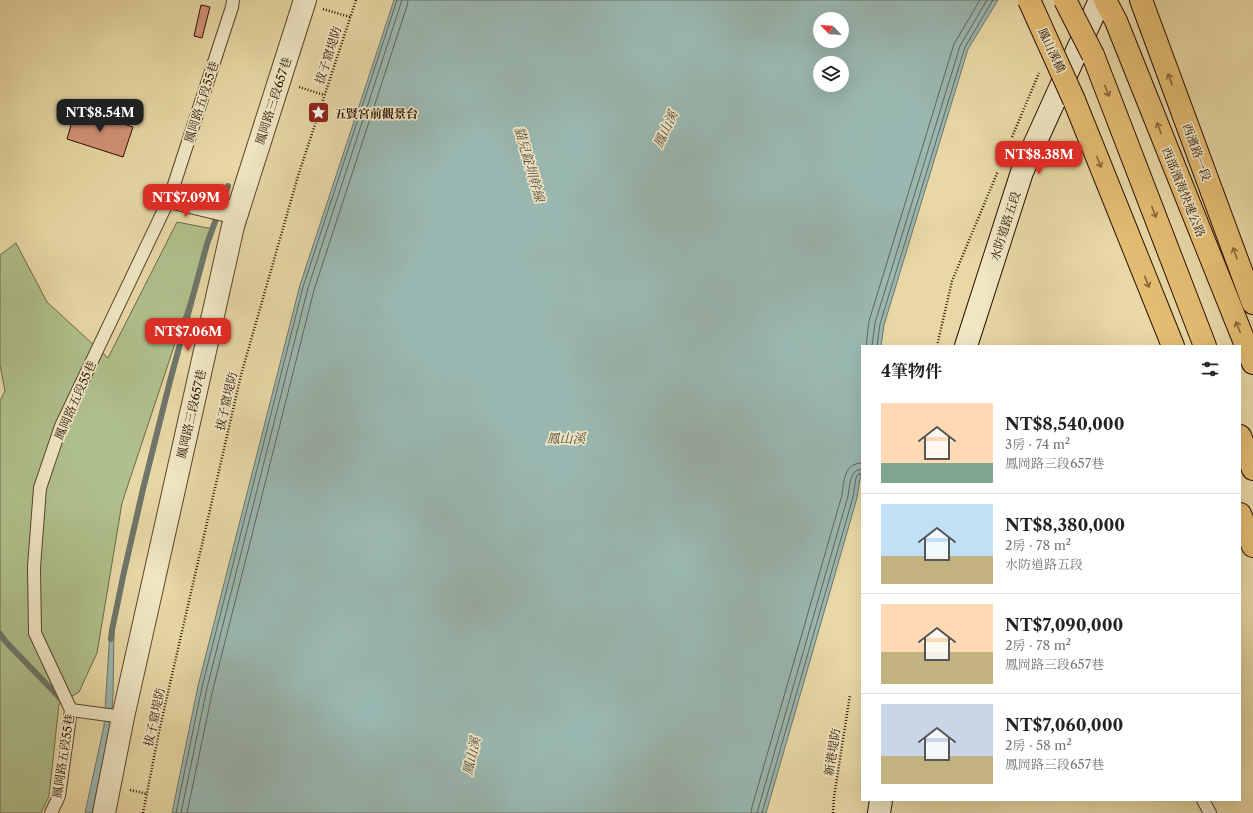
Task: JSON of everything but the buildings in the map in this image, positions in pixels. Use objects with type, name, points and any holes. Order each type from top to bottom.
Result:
[{"type":"main road","name":"鳳山溪橋","points":[[1029,0],[1074,100],[1173,345]]},
{"type":"main road","points":[[1065,0],[1093,55],[1206,345]]},
{"type":"main road","name":"西部濱海快速公路","points":[[1105,0],[1116,21],[1253,363]]},
{"type":"main road","name":"西濱路一段","points":[[1141,0],[1253,303]]},
{"type":"main road","points":[[1241,439],[1253,469]]},
{"type":"main road","points":[[1241,516],[1253,546]]},
{"type":"street","name":"水防道路五段","points":[[966,345],[1022,172],[1100,0]]},
{"type":"street","name":"鳳岡路三段657巷","points":[[104,813],[123,717],[233,226],[304,2]]},
{"type":"street","points":[[170,197],[237,213]]},
{"type":"street","points":[[879,813],[881,801]]},
{"type":"lane","name":"鳳岡路五段55巷","points":[[51,813],[59,796],[71,710],[35,633],[34,567],[40,488],[61,426],[170,197],[233,0]]},
{"type":"lane","points":[[71,710],[123,717]]},
{"type":"lane","points":[[1204,801],[1210,813]]},
{"type":"path","name":"拔子窟堤防","points":[[143,813],[160,727],[241,375],[298,176],[356,0]]},
{"type":"path","points":[[304,2],[350,17]]},
{"type":"path","points":[[1010,142],[1050,47]]},
{"type":"path","points":[[279,80],[324,95]]},
{"type":"path","points":[[937,345],[952,281],[1001,164]]},
{"type":"path","name":"新港堤防","points":[[833,813],[834,797],[850,695]]},
{"type":"green space","points":[[177,222],[213,229],[122,503],[97,653],[79,692],[59,704],[49,796],[41,813],[0,813],[0,401],[5,391],[0,365],[0,255],[16,243],[47,302],[108,358]]},
{"type":"water","name":"鳳山溪","points":[[394,0],[998,0],[968,49],[884,325],[881,345],[861,345],[861,472],[857,498],[766,813],[172,813],[198,686],[300,285]]},
{"type":"water","points":[[114,630],[111,725],[92,813],[85,813],[104,726],[110,631]]},
{"type":"waterway","points":[[111,639],[124,572],[170,381],[207,244],[228,186]]},
{"type":"waterway","points":[[0,634],[61,699]]},
{"type":"place","name":"五賢宮前觀景台","points":[[319,113]]},
{"type":"water label","name":"貓兒錠圳幹線","points":[[530,164]]}]
